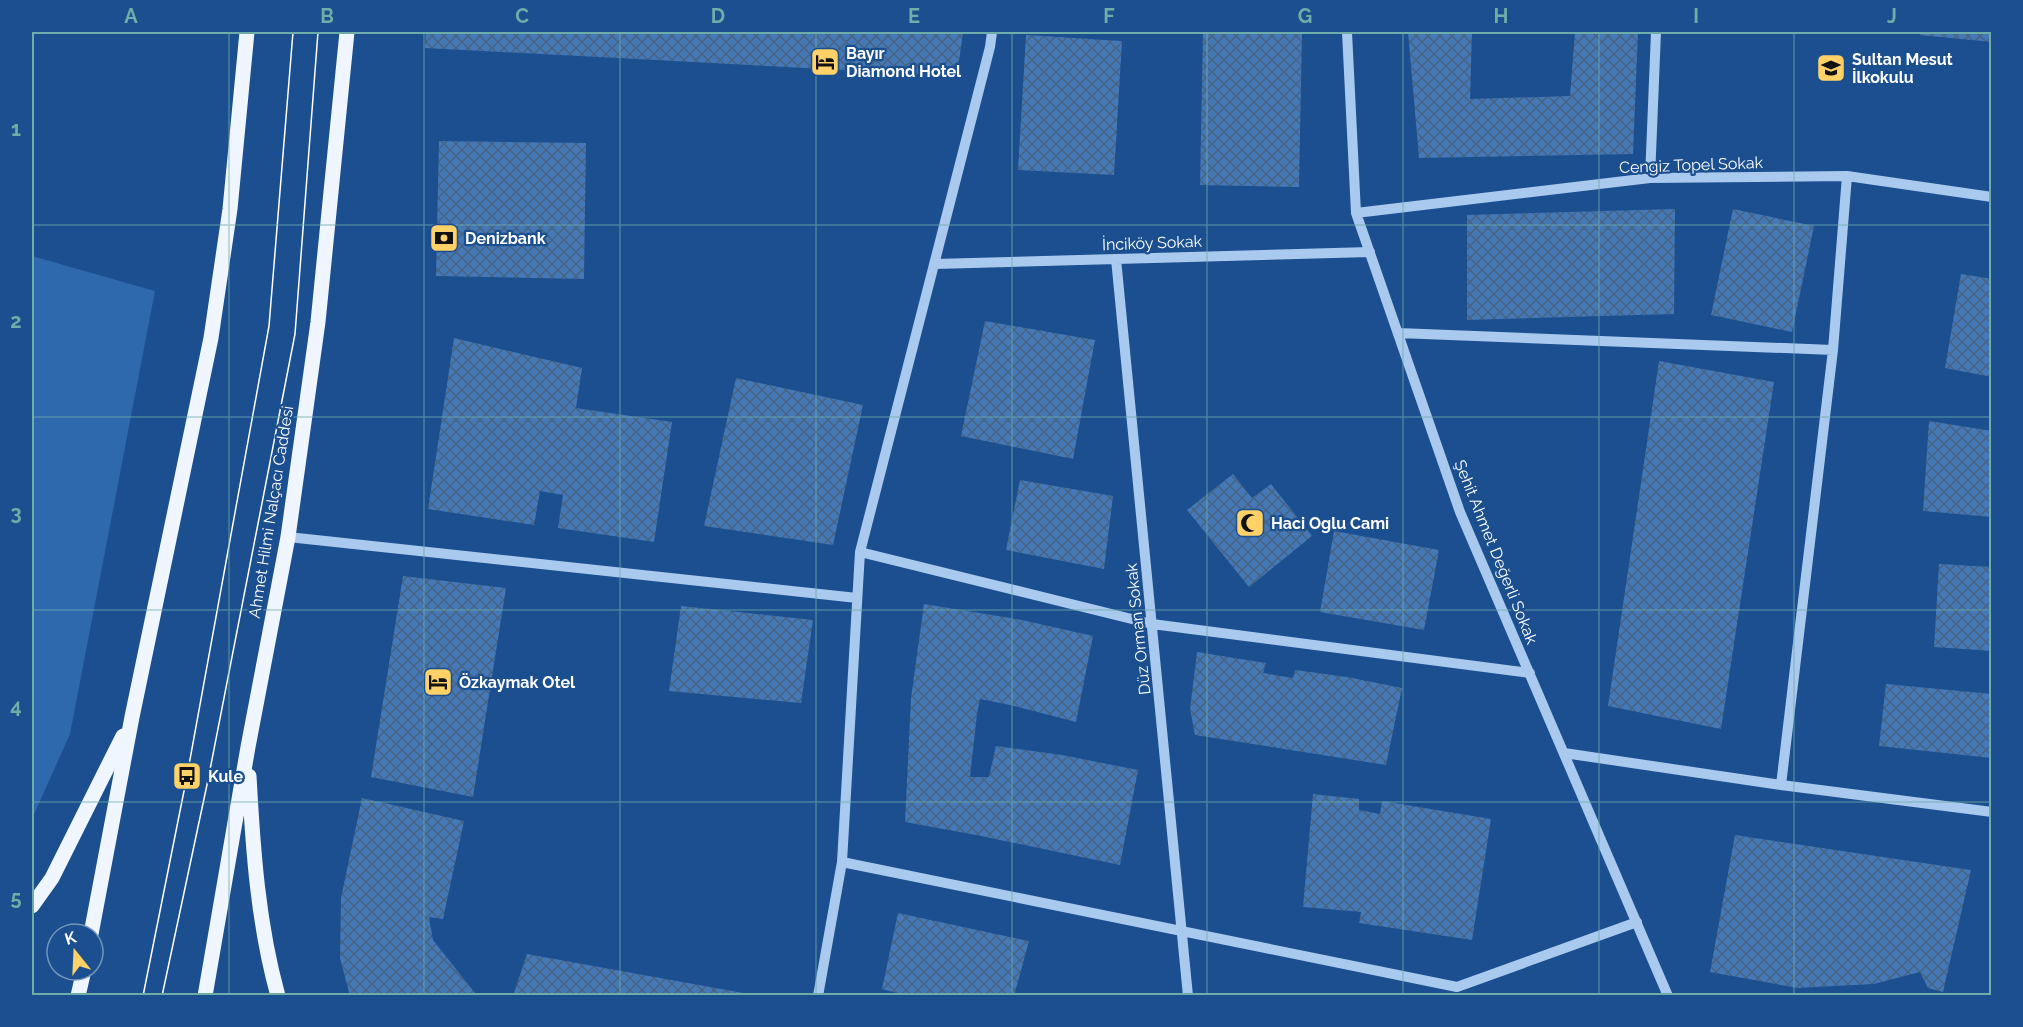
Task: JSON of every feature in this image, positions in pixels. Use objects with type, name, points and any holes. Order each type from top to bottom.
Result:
[{"type":"main road","points":[[94,922],[132,717],[203,381],[218,295],[230,209],[247,32]]},
{"type":"main road","name":"Ahmet Hilmi Nalçacı Caddesi","points":[[205,996],[248,747],[288,537],[318,322],[347,32]]},
{"type":"main road","points":[[32,906],[52,878],[132,717]]},
{"type":"main road","points":[[248,747],[258,892],[271,970],[278,996]]},
{"type":"street","points":[[818,996],[842,862],[860,552],[992,32]]},
{"type":"street","name":"Şehit Ahmet Değerli Sokak","points":[[1347,32],[1356,213],[1460,512],[1668,996]]},
{"type":"street","points":[[1650,178],[1656,32]]},
{"type":"street","points":[[1781,785],[1833,350],[1847,176]]},
{"type":"street","name":"Cengiz Topel Sokak","points":[[1356,213],[1650,178],[1847,176],[1992,196]]},
{"type":"street","name":"İnciköy Sokak","points":[[934,264],[1370,252]]},
{"type":"street","name":"Düz Orman Sokak","points":[[1116,259],[1188,996]]},
{"type":"street","points":[[1398,333],[1833,350]]},
{"type":"street","points":[[288,537],[857,598]]},
{"type":"street","points":[[860,552],[1152,624],[1530,673]]},
{"type":"street","points":[[1564,753],[1781,785],[1992,812]]},
{"type":"street","points":[[842,862],[1457,987],[1637,922]]},
{"type":"shaded area","points":[[32,256],[155,291],[70,734],[32,819]]},
{"type":"building","name":"Bayır Diamond Hotel","points":[[426,32],[963,32],[957,76],[425,48]]},
{"type":"building","points":[[1203,32],[1302,32],[1299,187],[1200,185]]},
{"type":"building","points":[[1408,32],[1472,32],[1470,99],[1570,96],[1575,32],[1638,32],[1633,154],[1419,158]]},
{"type":"building","points":[[1920,32],[1992,32],[1992,42],[1920,35]]},
{"type":"building","points":[[1026,35],[1122,41],[1114,175],[1018,170]]},
{"type":"building","points":[[439,141],[586,143],[584,279],[436,276]]},
{"type":"building","points":[[1675,209],[1674,314],[1467,320],[1467,215]]},
{"type":"building","points":[[1733,209],[1814,226],[1792,332],[1711,315]]},
{"type":"building","points":[[1961,274],[1992,279],[1992,377],[1945,368]]},
{"type":"building","points":[[985,321],[1095,340],[1073,459],[961,436]]},
{"type":"building","points":[[454,338],[582,368],[576,408],[672,422],[654,542],[558,528],[563,495],[540,491],[534,525],[428,509]]},
{"type":"building","points":[[1659,361],[1774,382],[1721,729],[1608,706]]},
{"type":"building","points":[[736,378],[863,405],[833,545],[704,526]]},
{"type":"building","points":[[1929,421],[1992,431],[1992,517],[1923,511]]},
{"type":"building","name":"Haci Oglu Cami","points":[[1233,474],[1252,498],[1271,484],[1312,536],[1249,587],[1187,510]]},
{"type":"building","points":[[1020,480],[1113,496],[1104,569],[1006,550]]},
{"type":"building","points":[[1334,531],[1439,550],[1424,630],[1320,612]]},
{"type":"building","points":[[1939,564],[1992,567],[1992,651],[1934,647]]},
{"type":"building","name":"Özkaymak Otel","points":[[403,576],[506,588],[473,797],[371,777]]},
{"type":"building","points":[[924,604],[1022,620],[1093,636],[1076,722],[980,699],[970,777],[989,777],[996,746],[1062,755],[1138,770],[1120,865],[905,822],[911,698]]},
{"type":"building","points":[[681,606],[813,620],[801,703],[669,691]]},
{"type":"building","points":[[1197,652],[1266,663],[1263,673],[1293,678],[1295,670],[1402,688],[1386,765],[1195,735],[1190,709]]},
{"type":"building","points":[[1886,684],[1992,694],[1992,758],[1879,746]]},
{"type":"building","points":[[1313,794],[1359,799],[1359,810],[1380,814],[1382,801],[1491,819],[1472,940],[1359,923],[1361,912],[1303,907]]},
{"type":"building","points":[[362,798],[464,821],[443,919],[429,917],[433,940],[475,993],[483,994],[483,996],[350,996],[340,958],[341,898]]},
{"type":"building","points":[[1735,835],[1971,870],[1943,992],[1928,988],[1920,972],[1874,984],[1797,988],[1710,972]]},
{"type":"building","points":[[898,913],[1029,941],[1014,996],[909,996],[882,989]]},
{"type":"building","points":[[527,954],[749,994],[749,996],[513,996]]},
{"type":"tram line","points":[[143,996],[187,776],[269,326],[293,32]]},
{"type":"tram line","points":[[162,996],[208,780],[295,334],[318,32]]},
{"type":"place","name":"Bayır Diamond Hotel","points":[[825,62]]},
{"type":"place","name":"Sultan Mesut İlkokulu","points":[[1831,68]]},
{"type":"place","name":"Denizbank","points":[[444,238]]},
{"type":"place","name":"Haci Oglu Cami","points":[[1250,523]]},
{"type":"place","name":"Özkaymak Otel","points":[[438,682]]},
{"type":"place","name":"Kule","points":[[187,776]]}]
